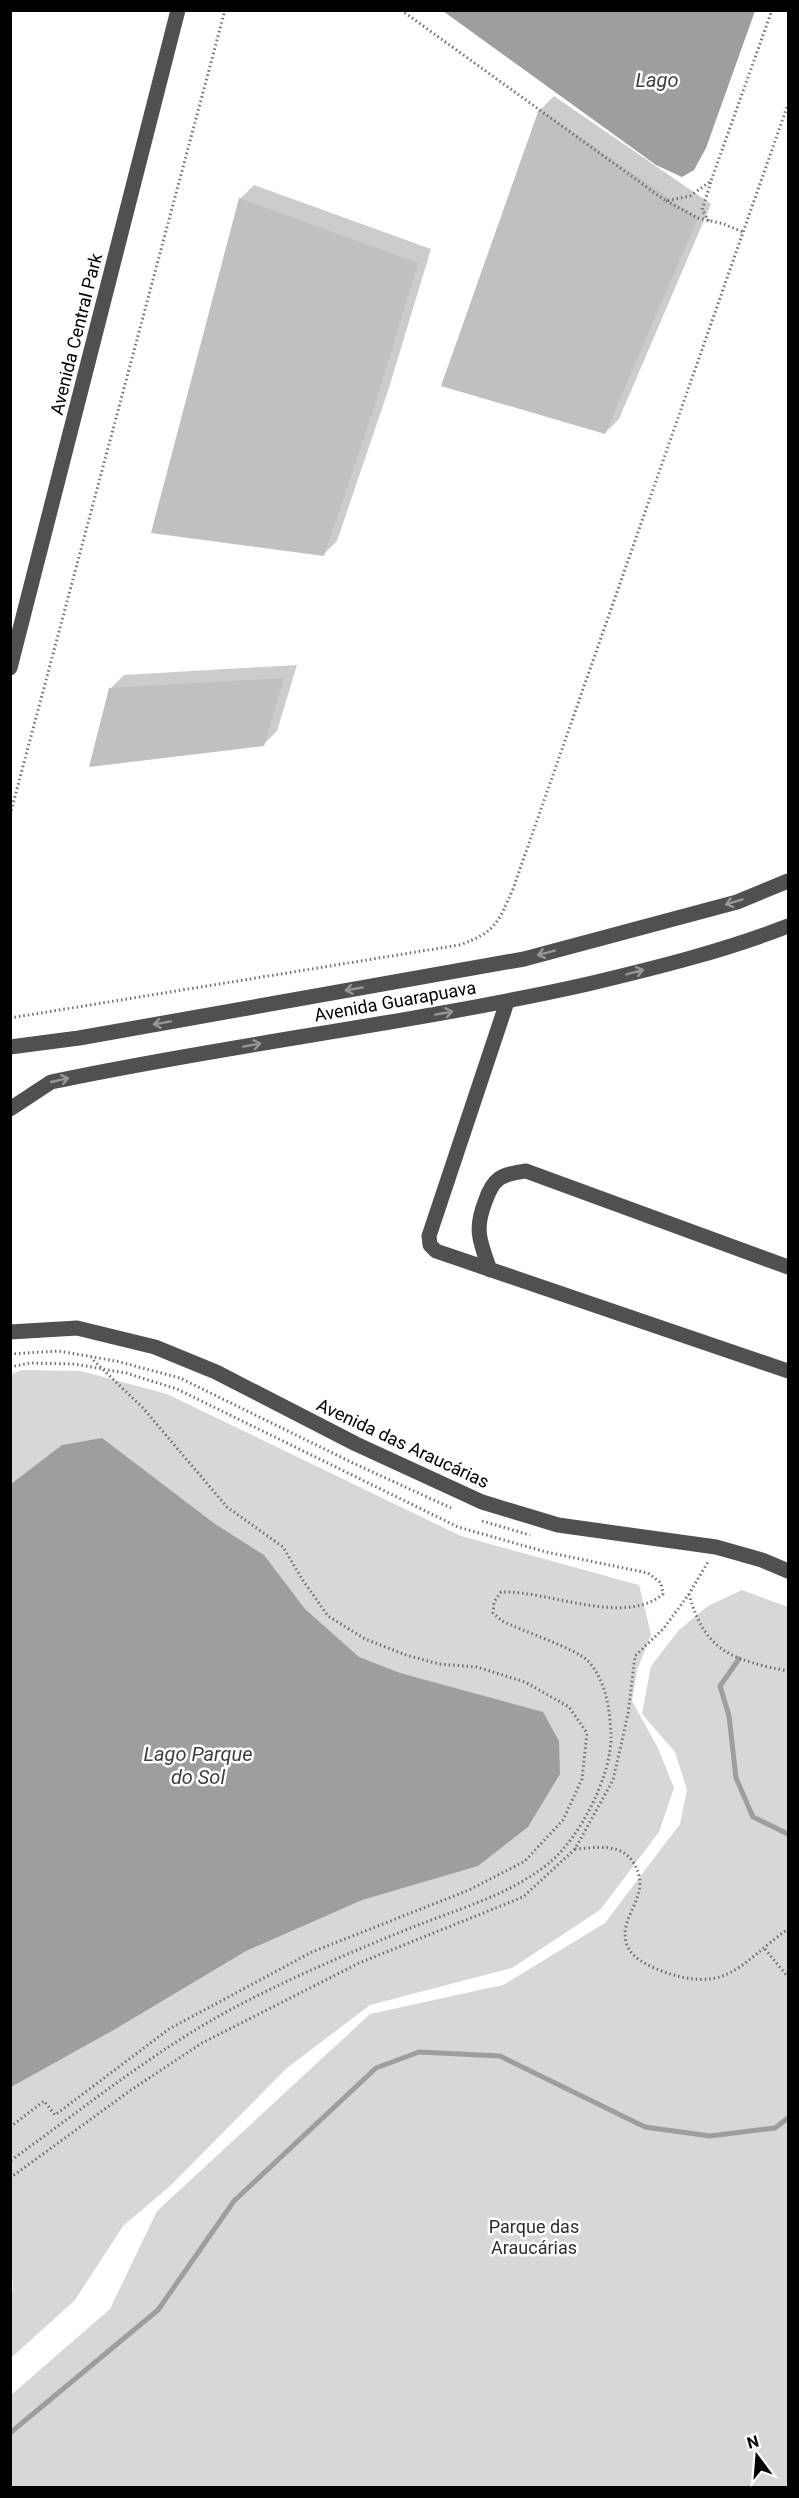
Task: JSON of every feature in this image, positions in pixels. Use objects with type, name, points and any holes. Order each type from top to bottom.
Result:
[{"type":"street","name":"Avenida Central Park","points":[[10,668],[178,10]]},
{"type":"street","name":"Avenida Guarapuava","points":[[10,1047],[79,1038],[524,959],[737,902],[789,881]]},
{"type":"street","name":"Avenida Guarapuava","points":[[10,1109],[51,1082],[507,1002],[628,974],[752,940],[789,926]]},
{"type":"street","points":[[507,1002],[429,1236],[430,1245],[436,1251],[490,1270],[789,1371]]},
{"type":"street","points":[[490,1270],[480,1242],[477,1222],[491,1184],[508,1173],[526,1172],[789,1267]]},
{"type":"street","name":"Avenida das Araucárias","points":[[10,1332],[77,1328],[155,1347],[216,1371],[356,1444],[482,1502],[558,1525],[717,1547],[762,1560],[789,1571]]},
{"type":"path","points":[[10,815],[225,10]]},
{"type":"path","points":[[401,10],[666,201],[698,218],[743,232]]},
{"type":"path","points":[[709,220],[702,210],[772,10]]},
{"type":"path","points":[[10,1018],[459,945],[484,936],[494,926],[513,889],[789,104]]},
{"type":"path","points":[[666,201],[690,196],[711,181]]},
{"type":"path","points":[[10,2127],[44,2101],[55,2115],[169,2030],[312,1952],[469,1890],[525,1861],[563,1820],[582,1779],[586,1733],[569,1707],[525,1682],[477,1667],[439,1664],[406,1655],[365,1639],[328,1616],[283,1547],[227,1507],[143,1408],[90,1357]]},
{"type":"path","points":[[10,1367],[74,1364],[126,1373],[177,1389],[458,1527],[546,1552],[648,1573],[661,1583],[663,1594],[655,1600],[635,1607],[606,1607],[517,1592],[501,1592],[494,1602],[493,1613],[502,1621],[587,1659],[603,1685],[610,1712],[611,1744],[606,1773],[572,1836],[550,1863],[500,1893],[365,1946],[214,2019],[184,2036],[10,2161]]},
{"type":"path","points":[[10,2178],[131,2090],[202,2043],[359,1963],[523,1897],[574,1849],[613,1780],[628,1714],[635,1656],[664,1628],[690,1594],[710,1560]]},
{"type":"path","points":[[690,1594],[694,1611],[711,1641],[752,1665],[789,1671]]},
{"type":"path","points":[[574,1849],[611,1847],[629,1855],[637,1868],[641,1884],[638,1899],[625,1928],[627,1945],[636,1958],[654,1968],[673,1975],[701,1980],[723,1977],[741,1968],[789,1929]]},
{"type":"path","points":[[764,1948],[789,1977]]},
{"type":"green space","points":[[22,1370],[81,1371],[167,1394],[461,1536],[639,1585],[651,1634],[637,1671],[632,1701],[658,1748],[674,1788],[659,1832],[600,1910],[512,1968],[370,2005],[287,2068],[169,2187],[123,2226],[75,2300],[11,2358],[10,2292],[13,2290],[11,2262],[11,1374]]},
{"type":"green space","name":"Parque das Araucárias","points":[[742,1590],[788,1607],[788,2487],[11,2487],[11,2395],[110,2309],[157,2211],[370,2014],[503,1985],[605,1923],[680,1824],[687,1790],[675,1752],[642,1714],[651,1666],[679,1630],[708,1606]]},
{"type":"water","name":"Lago","points":[[443,11],[755,11],[706,148],[694,170],[682,177],[656,165]]},
{"type":"water","name":"Lago Parque do Sol","points":[[102,1438],[215,1524],[264,1555],[305,1609],[359,1657],[400,1673],[543,1712],[559,1741],[560,1774],[528,1827],[478,1866],[362,1900],[246,1951],[117,2028],[11,2087],[11,1484],[62,1445]]},
{"type":"building","points":[[539,109],[698,218],[605,434],[441,386]]},
{"type":"building","points":[[239,198],[418,263],[375,405],[324,556],[151,533]]},
{"type":"building","points":[[284,678],[264,746],[89,767],[109,688]]},
{"type":"waterway","points":[[739,1659],[720,1686],[729,1716],[736,1778],[753,1817],[788,1834]]},
{"type":"waterway","points":[[10,2433],[158,2310],[234,2201],[376,2068],[419,2052],[500,2056],[645,2127],[710,2136],[775,2128],[788,2118]]}]
